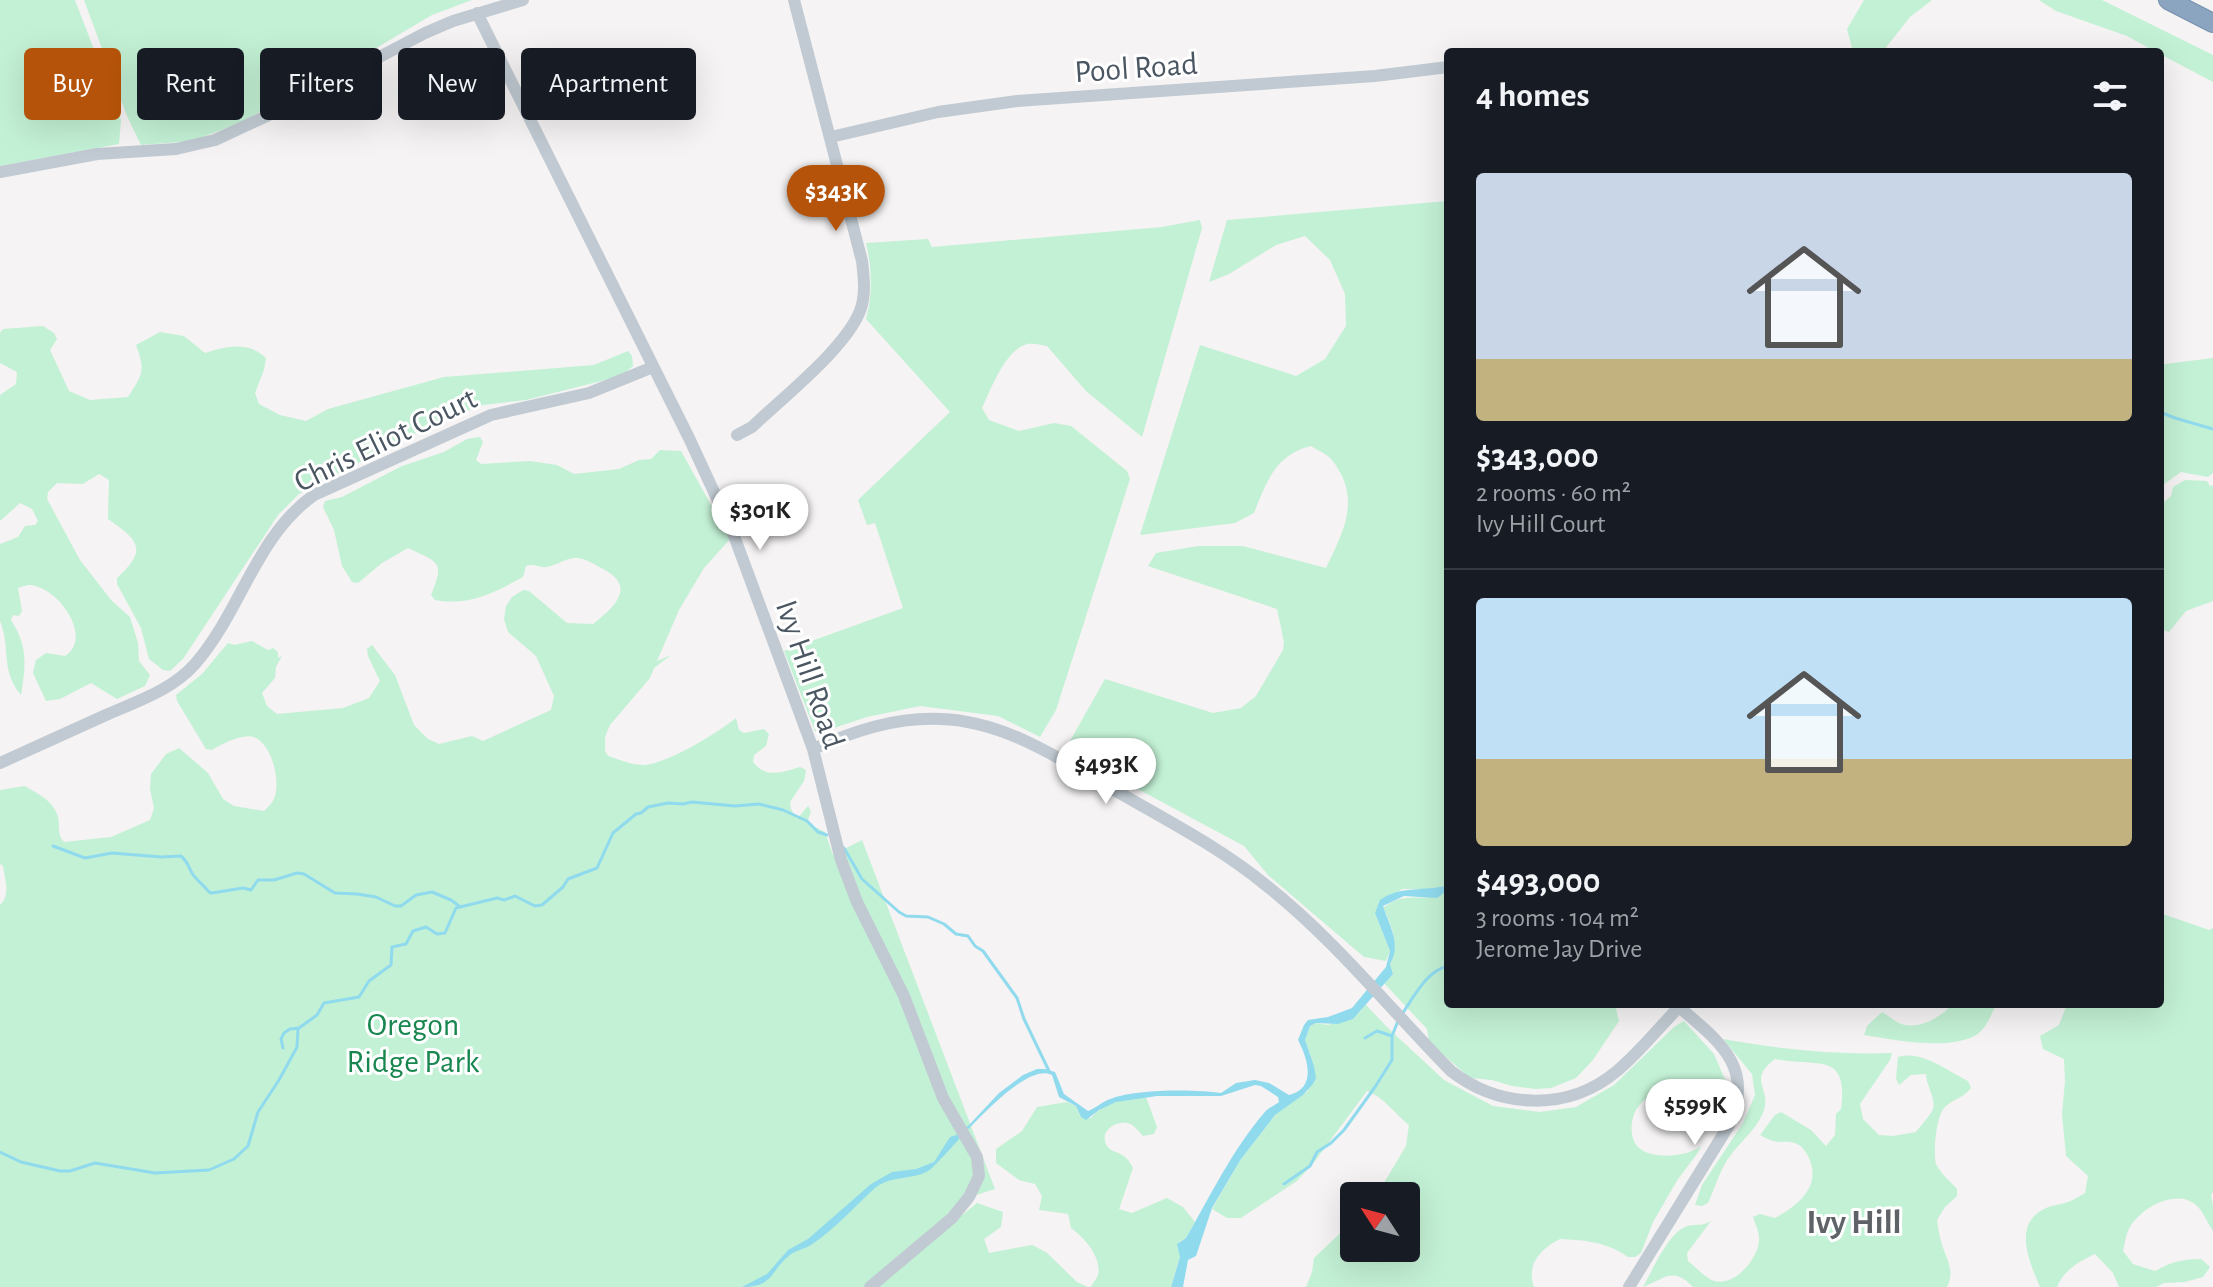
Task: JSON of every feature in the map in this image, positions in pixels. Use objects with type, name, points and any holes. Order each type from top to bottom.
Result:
[{"type":"highway","points":[[2168,0],[2213,23]]},
{"type":"street","points":[[0,172],[97,154],[176,149],[215,140],[425,33],[523,0]]},
{"type":"street","points":[[737,435],[756,424],[832,352],[861,309],[864,293],[862,261],[794,0]]},
{"type":"street","name":"Ivy Hill Road","points":[[477,13],[733,533],[813,749],[841,860],[857,902],[904,996],[943,1098],[977,1157],[979,1176],[969,1197],[952,1218],[870,1287]]},
{"type":"street","name":"Pool Road","points":[[831,137],[938,112],[990,104],[1375,76],[1444,67]]},
{"type":"street","name":"Chris Eliot Court","points":[[0,763],[155,693],[182,677],[209,646],[272,538],[299,506],[314,495],[491,415],[589,393],[653,367]]},
{"type":"street","points":[[813,749],[871,727],[919,719],[971,722],[1019,737],[1234,862],[1265,884],[1313,926],[1415,1035],[1465,1082],[1501,1097],[1541,1102],[1581,1092],[1614,1074],[1678,1008]]},
{"type":"street","points":[[1629,1287],[1729,1125],[1739,1096],[1735,1069],[1729,1056],[1682,1008]]},
{"type":"green space","points":[[0,0],[75,0],[93,48],[24,48],[24,120],[121,120],[119,144],[0,166]]},
{"type":"green space","points":[[84,0],[472,0],[432,15],[376,48],[260,48],[260,112],[237,124],[192,141],[141,145],[121,100],[121,48],[102,48]]},
{"type":"green space","points":[[1864,0],[1932,0],[1910,17],[1886,48],[1852,48],[1847,29]]},
{"type":"green space","points":[[2039,0],[2102,0],[2213,55],[2213,82],[2164,56],[2164,48],[2149,48],[2127,36],[2056,11]]},
{"type":"green space","points":[[1444,201],[1444,886],[1402,889],[1375,913],[1390,951],[1386,961],[1364,957],[1269,876],[1244,846],[1065,750],[1105,679],[1213,713],[1241,708],[1256,696],[1283,650],[1277,609],[1148,566],[1156,553],[1198,546],[1243,546],[1326,568],[1344,527],[1348,501],[1341,474],[1330,458],[1311,446],[1289,455],[1281,463],[1268,480],[1254,513],[1235,523],[1140,535],[1200,345],[1296,376],[1325,359],[1346,326],[1345,294],[1330,260],[1305,236],[1276,245],[1229,274],[1209,282],[1227,220]]},
{"type":"green space","points":[[1200,220],[1202,228],[1142,437],[1086,391],[1043,345],[1027,344],[1012,354],[982,408],[989,420],[1019,431],[1054,423],[1071,426],[1127,471],[1130,479],[1056,710],[1040,737],[998,716],[920,706],[867,717],[819,733],[815,731],[784,651],[903,608],[875,523],[867,525],[858,500],[950,412],[866,319],[871,281],[866,243],[928,239],[932,247],[1162,227]]},
{"type":"green space","points":[[43,326],[57,339],[50,350],[69,391],[90,400],[128,397],[141,372],[136,345],[160,332],[184,336],[205,353],[237,346],[259,353],[266,358],[255,393],[259,404],[280,415],[306,421],[328,409],[444,377],[594,365],[628,351],[633,366],[621,376],[526,400],[483,405],[439,421],[299,494],[278,515],[183,659],[170,671],[163,670],[149,659],[141,628],[117,584],[117,578],[133,560],[136,546],[127,533],[108,519],[109,480],[99,474],[83,484],[57,483],[48,492],[47,499],[80,560],[112,601],[130,617],[138,643],[139,661],[150,675],[145,686],[117,699],[91,683],[60,699],[46,701],[33,673],[36,660],[46,653],[65,656],[73,648],[76,637],[69,614],[61,603],[41,588],[30,585],[18,588],[22,611],[19,616],[13,615],[11,620],[17,629],[24,656],[21,695],[10,677],[0,621],[0,544],[18,537],[25,526],[35,525],[38,521],[32,509],[20,503],[0,521],[0,395],[16,384],[17,372],[0,363],[0,333],[3,329]]},
{"type":"green space","points":[[2213,358],[2213,473],[2208,477],[2181,472],[2164,484],[2165,364]]},
{"type":"green space","name":"Oregon Ridge Park","points":[[480,437],[483,442],[476,460],[481,464],[530,461],[557,465],[574,474],[619,469],[639,460],[651,459],[660,450],[681,451],[730,539],[704,568],[679,610],[657,661],[671,655],[654,668],[650,678],[610,725],[605,737],[605,751],[608,756],[631,763],[655,763],[692,746],[736,718],[739,730],[744,733],[764,729],[769,734],[766,746],[754,755],[753,762],[763,771],[775,773],[800,767],[806,770],[804,781],[790,802],[791,809],[797,819],[808,806],[811,811],[807,823],[825,832],[833,855],[862,840],[995,1189],[961,1200],[925,1238],[863,1287],[0,1287],[0,905],[6,887],[0,864],[0,790],[25,786],[45,798],[56,811],[64,842],[111,837],[150,820],[154,808],[151,774],[166,754],[179,748],[208,773],[223,799],[234,806],[264,811],[276,794],[276,776],[271,757],[261,741],[244,736],[212,750],[206,749],[177,701],[176,695],[202,674],[228,643],[234,645],[252,641],[268,650],[273,648],[278,652],[278,658],[282,656],[275,678],[262,693],[267,706],[277,714],[343,708],[369,698],[380,681],[368,656],[367,649],[372,645],[395,675],[414,725],[428,739],[439,744],[472,736],[483,741],[551,710],[554,696],[536,656],[508,632],[504,619],[506,606],[512,597],[523,590],[529,591],[567,623],[593,624],[619,597],[619,583],[613,576],[589,561],[574,558],[548,567],[526,566],[523,577],[481,597],[459,601],[435,600],[431,595],[438,575],[436,564],[408,548],[382,563],[358,583],[352,582],[342,566],[334,530],[323,507],[325,501],[342,497],[402,466],[444,452],[467,439]]},
{"type":"green space","points":[[2185,480],[2207,481],[2210,486],[2213,485],[2213,601],[2186,611],[2169,632],[2164,630],[2164,502],[2171,496],[2173,487]]},
{"type":"green space","points":[[1444,892],[1444,1008],[1616,1008],[1619,1021],[1593,1060],[1576,1078],[1551,1088],[1535,1089],[1470,1078],[1429,1042],[1427,1029],[1384,983],[1393,974],[1390,964],[1395,943],[1383,908],[1400,899]]},
{"type":"green space","points":[[2164,914],[2209,930],[2213,928],[2213,1231],[2196,1205],[2188,1200],[2169,1199],[2150,1207],[2135,1220],[2123,1251],[2133,1264],[2155,1271],[2177,1262],[2201,1259],[2210,1267],[2203,1277],[2156,1287],[2119,1287],[2113,1273],[2095,1254],[2072,1267],[2057,1287],[2040,1287],[2028,1256],[2028,1225],[2044,1209],[2085,1193],[2088,1176],[2066,1156],[2062,1114],[2064,1059],[2043,1049],[2040,1036],[2059,1025],[2065,1008],[2164,1008]]},
{"type":"green space","points":[[1365,1004],[1444,1080],[1493,1106],[1540,1112],[1576,1107],[1614,1085],[1684,1021],[1714,1054],[1726,1082],[1712,1088],[1649,1098],[1638,1107],[1632,1120],[1632,1136],[1645,1152],[1670,1156],[1701,1146],[1653,1222],[1641,1253],[1635,1257],[1596,1243],[1560,1239],[1536,1258],[1532,1272],[1534,1287],[1306,1287],[1314,1258],[1340,1233],[1340,1262],[1420,1262],[1420,1182],[1384,1182],[1406,1146],[1409,1125],[1384,1101],[1367,1091],[1297,1181],[1241,1218],[1227,1218],[1212,1209],[1241,1159],[1275,1115],[1308,1091],[1314,1066],[1305,1040],[1310,1026],[1316,1023],[1328,1025],[1360,1012]]},
{"type":"green space","points":[[1949,1008],[1994,1008],[1983,1029],[1964,1040],[1921,1043],[1864,1035],[1867,1026],[1882,1012],[1905,1025],[1919,1025]]},
{"type":"green space","points":[[1723,1039],[1807,1050],[1892,1053],[1860,1104],[1863,1119],[1879,1135],[1916,1132],[1933,1109],[1926,1074],[1911,1075],[1899,1085],[1896,1079],[1898,1057],[1925,1059],[1968,1081],[1971,1088],[1942,1111],[1936,1134],[1936,1164],[1957,1189],[1957,1196],[1937,1220],[1950,1269],[1947,1287],[1693,1287],[1679,1277],[1668,1276],[1643,1287],[1661,1254],[1679,1231],[1711,1221],[1687,1253],[1688,1261],[1714,1281],[1722,1282],[1738,1275],[1751,1261],[1759,1244],[1753,1217],[1760,1214],[1775,1218],[1805,1194],[1810,1187],[1812,1168],[1804,1150],[1795,1143],[1775,1142],[1760,1135],[1775,1115],[1781,1112],[1811,1130],[1826,1146],[1835,1135],[1842,1090],[1835,1070],[1827,1065],[1775,1059],[1762,1073],[1765,1102],[1761,1117],[1726,1161],[1708,1203],[1695,1205],[1702,1185],[1743,1123],[1755,1095],[1752,1074]]},
{"type":"green space","points":[[1146,1097],[1157,1127],[1154,1134],[1143,1136],[1132,1125],[1123,1123],[1111,1127],[1105,1137],[1108,1147],[1125,1157],[1133,1168],[1119,1209],[1132,1213],[1167,1198],[1183,1207],[1195,1222],[1186,1238],[1179,1242],[1180,1257],[1171,1287],[1091,1287],[1098,1275],[1097,1261],[1086,1242],[1071,1228],[1068,1214],[1039,1210],[1042,1196],[1035,1184],[1019,1180],[996,1163],[996,1149],[1022,1131],[1037,1107],[1067,1102],[1076,1106],[1081,1117],[1091,1118],[1109,1105]]},
{"type":"green space","points":[[977,1203],[1003,1212],[1001,1227],[984,1239],[989,1253],[1032,1245],[1046,1252],[1077,1282],[1088,1287],[873,1287]]},
{"type":"water","points":[[1444,886],[1444,893],[1437,898],[1404,896],[1383,906],[1395,942],[1390,964],[1393,974],[1353,1019],[1338,1024],[1316,1023],[1310,1026],[1305,1040],[1316,1078],[1303,1095],[1275,1115],[1241,1159],[1212,1208],[1196,1256],[1188,1260],[1183,1287],[1171,1287],[1180,1257],[1177,1244],[1186,1238],[1241,1143],[1266,1111],[1279,1102],[1278,1097],[1261,1086],[1255,1085],[1221,1096],[1157,1096],[1116,1102],[1086,1120],[1076,1106],[1059,1097],[1052,1075],[1039,1074],[1006,1093],[932,1168],[920,1175],[897,1179],[875,1188],[820,1239],[790,1255],[766,1281],[742,1287],[767,1274],[788,1250],[808,1239],[871,1184],[892,1172],[916,1169],[934,1162],[950,1137],[969,1125],[999,1093],[1023,1075],[1037,1069],[1055,1072],[1064,1094],[1088,1111],[1107,1100],[1135,1093],[1221,1093],[1236,1083],[1255,1080],[1269,1083],[1289,1095],[1298,1091],[1304,1086],[1308,1072],[1298,1040],[1304,1025],[1308,1020],[1352,1008],[1386,967],[1390,951],[1375,913],[1380,900],[1396,892]]},
{"type":"waterway","points":[[2164,414],[2213,429]]},
{"type":"waterway","points":[[283,1048],[281,1039],[284,1033],[299,1028],[317,1015],[324,1003],[359,997],[369,981],[391,965],[392,947],[406,944],[413,931],[426,927],[437,934],[445,933],[456,908],[497,898],[504,900],[515,896],[535,906],[542,905],[568,879],[597,868],[613,833],[648,807],[692,802],[735,806],[759,804],[783,810],[827,835]]},
{"type":"waterway","points":[[53,846],[85,858],[112,853],[181,856],[196,878],[212,893],[243,888],[251,890],[258,880],[274,880],[297,873],[335,893],[376,897],[395,906],[401,906],[416,895],[432,892],[459,906]]},
{"type":"waterway","points":[[844,848],[862,879],[899,912],[906,916],[928,917],[944,924],[956,934],[968,936],[983,951],[1017,998],[1049,1071]]},
{"type":"waterway","points":[[1402,1014],[1427,979],[1444,968]]},
{"type":"waterway","points":[[1284,1184],[1310,1166],[1317,1152],[1344,1130],[1375,1087],[1392,1060],[1392,1036],[1398,1021]]},
{"type":"waterway","points":[[0,1152],[21,1162],[60,1171],[95,1163],[155,1173],[209,1170],[234,1159],[248,1146],[258,1112],[297,1047],[298,1029]]},
{"type":"waterway","points":[[1365,1038],[1377,1031],[1392,1036]]},
{"type":"district","name":"Ivy Hill","points":[[1854,1221]]}]
